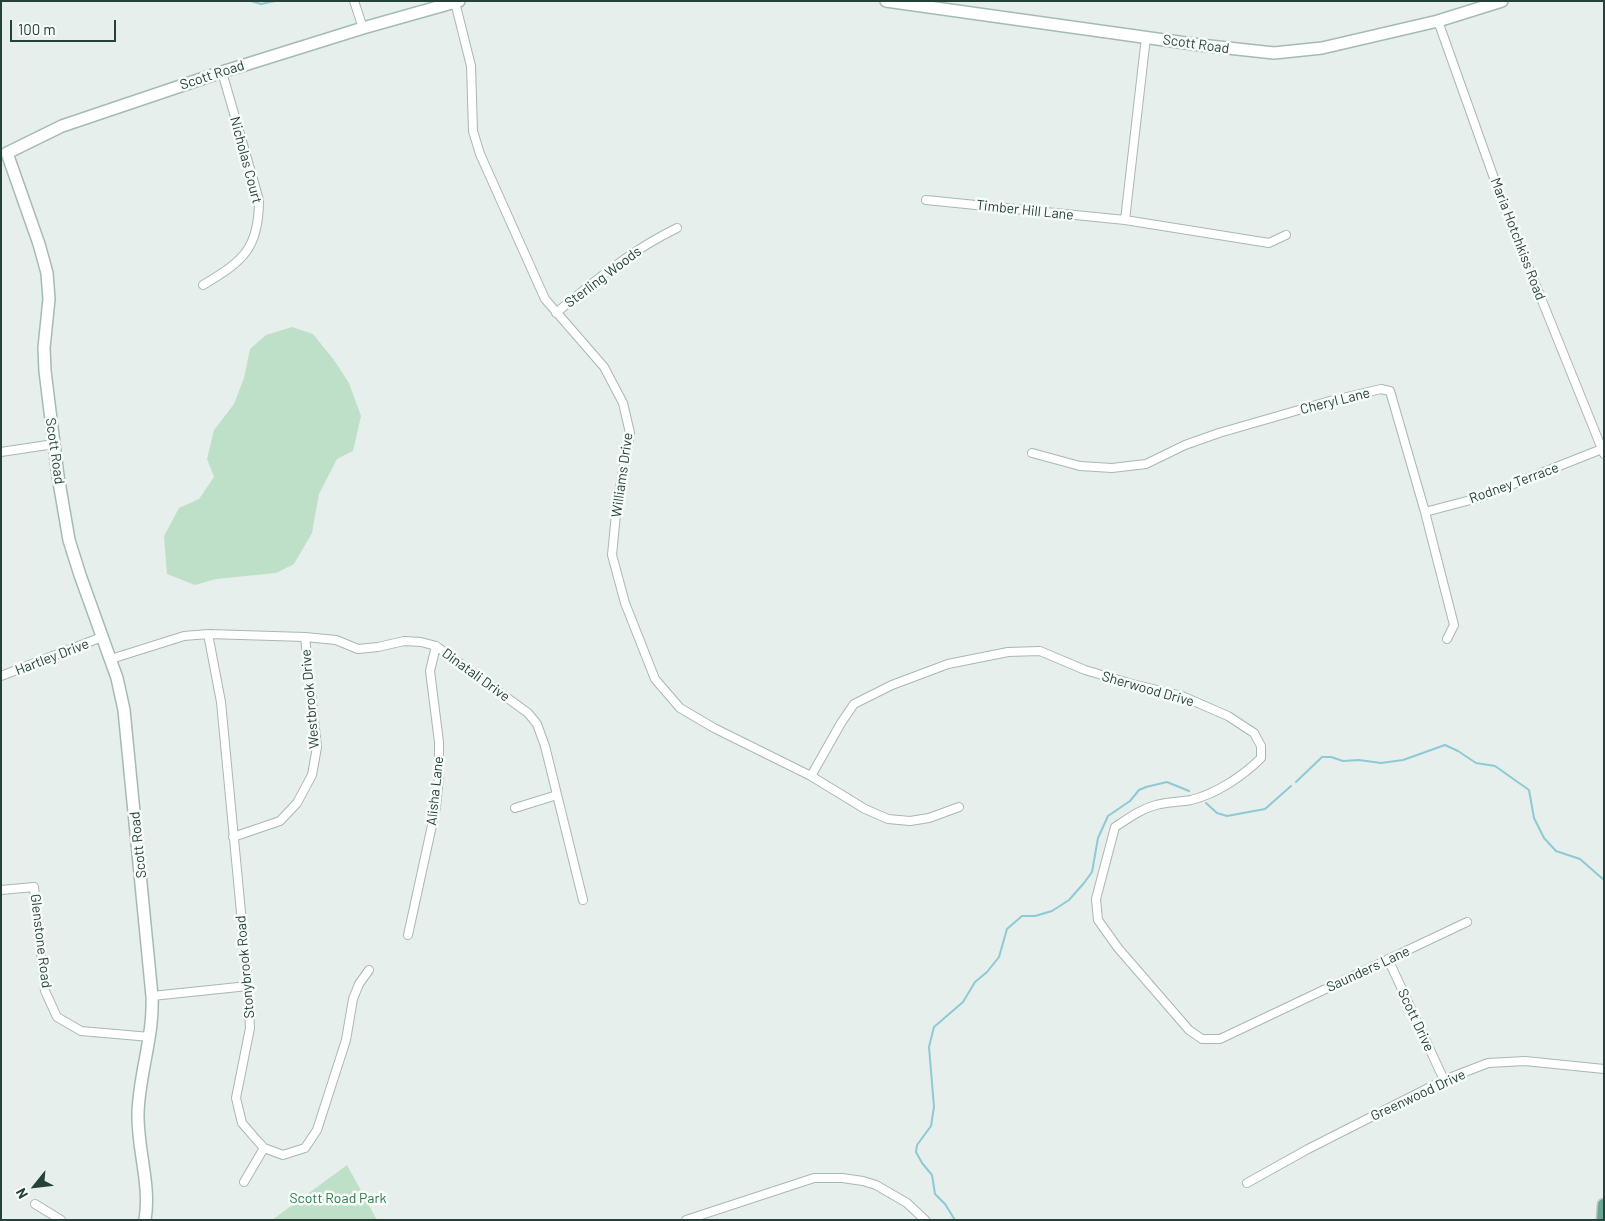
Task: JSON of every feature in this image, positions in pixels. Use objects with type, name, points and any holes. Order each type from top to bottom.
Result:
[{"type":"main road","name":"Scott Road","points":[[886,1],[1200,45],[1274,53],[1322,48],[1438,21],[1502,1]]},
{"type":"main road","name":"Scott Road","points":[[145,1220],[146,1195],[138,1114],[139,1095],[150,1037],[152,996],[124,710],[120,686],[69,540],[54,444],[44,359],[49,299],[47,272],[7,153],[62,126],[222,72],[363,28],[457,2]]},
{"type":"main road","points":[[1602,1220],[1604,1205]]},
{"type":"street","points":[[354,1],[363,28]]},
{"type":"street","name":"Williams Drive","points":[[457,2],[471,66],[473,131],[480,154],[545,299],[604,367],[623,403],[630,433],[616,504],[612,555],[625,603],[655,679],[680,708],[714,728],[811,776],[865,810],[888,819],[910,821],[929,818],[959,808]]},
{"type":"street","name":"Maria Hotchkiss Road","points":[[1438,21],[1505,209],[1603,452]]},
{"type":"street","points":[[1125,220],[1146,37]]},
{"type":"street","name":"Nicholas Court","points":[[204,285],[230,269],[243,258],[254,240],[259,220],[259,200],[222,72]]},
{"type":"street","name":"Timber Hill Lane","points":[[926,200],[1125,220],[1269,243],[1286,235]]},
{"type":"street","name":"Sterling Woods","points":[[556,313],[620,262],[653,240],[677,228]]},
{"type":"street","name":"Cheryl Lane","points":[[1032,452],[1080,466],[1112,468],[1146,464],[1185,445],[1219,433],[1330,401],[1381,389],[1390,391],[1454,625],[1447,640]]},
{"type":"street","points":[[1,452],[54,444]]},
{"type":"street","name":"Rodney Terrace","points":[[1424,512],[1478,498],[1603,452]]},
{"type":"street","name":"Dinatali Drive","points":[[111,659],[184,636],[208,634],[336,640],[358,649],[404,641],[421,642],[436,646],[528,713],[537,724],[545,746],[583,900]]},
{"type":"street","name":"Stonybrook Road","points":[[208,634],[221,702],[248,986],[250,1028],[236,1098],[242,1122],[264,1148]]},
{"type":"street","name":"Hartley Drive","points":[[1,676],[102,637]]},
{"type":"street","name":"Westbrook Drive","points":[[233,837],[280,821],[297,803],[312,775],[317,747],[304,637]]},
{"type":"street","name":"Alisha Lane","points":[[408,935],[436,807],[440,776],[439,742],[430,671],[436,646]]},
{"type":"street","name":"Sherwood Drive","points":[[811,776],[840,723],[854,704],[892,686],[948,664],[1008,652],[1040,651],[1085,670],[1182,696],[1228,716],[1254,733],[1260,746],[1261,758],[1232,780],[1205,795],[1191,800],[1146,808],[1116,827],[1096,899],[1098,920],[1118,948],[1190,1030],[1202,1039],[1220,1040],[1268,1015]]},
{"type":"street","points":[[516,808],[557,795]]},
{"type":"street","name":"Glenstone Road","points":[[1,890],[34,887],[45,991],[57,1017],[81,1031],[150,1037]]},
{"type":"street","name":"Saunders Lane","points":[[1268,1015],[1467,922]]},
{"type":"street","name":"Scott Drive","points":[[1388,959],[1444,1080]]},
{"type":"street","points":[[244,1182],[264,1148],[283,1154],[305,1148],[317,1130],[346,1040],[353,999],[359,984],[369,970]]},
{"type":"street","points":[[152,996],[248,986]]},
{"type":"street","name":"Greenwood Drive","points":[[1247,1183],[1308,1149],[1444,1080],[1488,1063],[1525,1061],[1604,1069]]},
{"type":"street","points":[[686,1220],[814,1178],[849,1179],[876,1185],[907,1203],[925,1220]]},
{"type":"street","points":[[36,1204],[61,1220]]},
{"type":"green space","points":[[292,327],[313,334],[334,360],[349,383],[361,416],[353,451],[337,459],[319,494],[312,533],[294,564],[276,573],[216,579],[195,585],[167,574],[164,536],[179,508],[199,499],[214,477],[207,459],[214,430],[234,404],[244,378],[250,349],[266,335]]},
{"type":"green space","name":"Scott Road Park","points":[[347,1165],[377,1220],[272,1220]]},
{"type":"waterway","points":[[251,1],[261,4],[275,1]]},
{"type":"waterway","points":[[1296,782],[1322,757],[1331,757],[1343,761],[1359,760],[1381,763],[1403,760],[1445,745],[1476,763],[1495,766],[1529,790],[1534,818],[1544,838],[1556,851],[1580,859],[1604,880]]},
{"type":"waterway","points":[[955,1220],[945,1204],[935,1194],[932,1175],[916,1152],[917,1145],[931,1126],[934,1107],[929,1047],[934,1027],[963,1002],[975,982],[987,972],[999,957],[1007,929],[1022,916],[1035,916],[1052,911],[1069,900],[1084,883],[1092,872],[1098,838],[1108,816],[1130,801],[1139,790],[1146,787],[1167,782],[1189,791]]},
{"type":"waterway","points":[[1206,803],[1217,813],[1227,816],[1265,809],[1291,786]]}]
